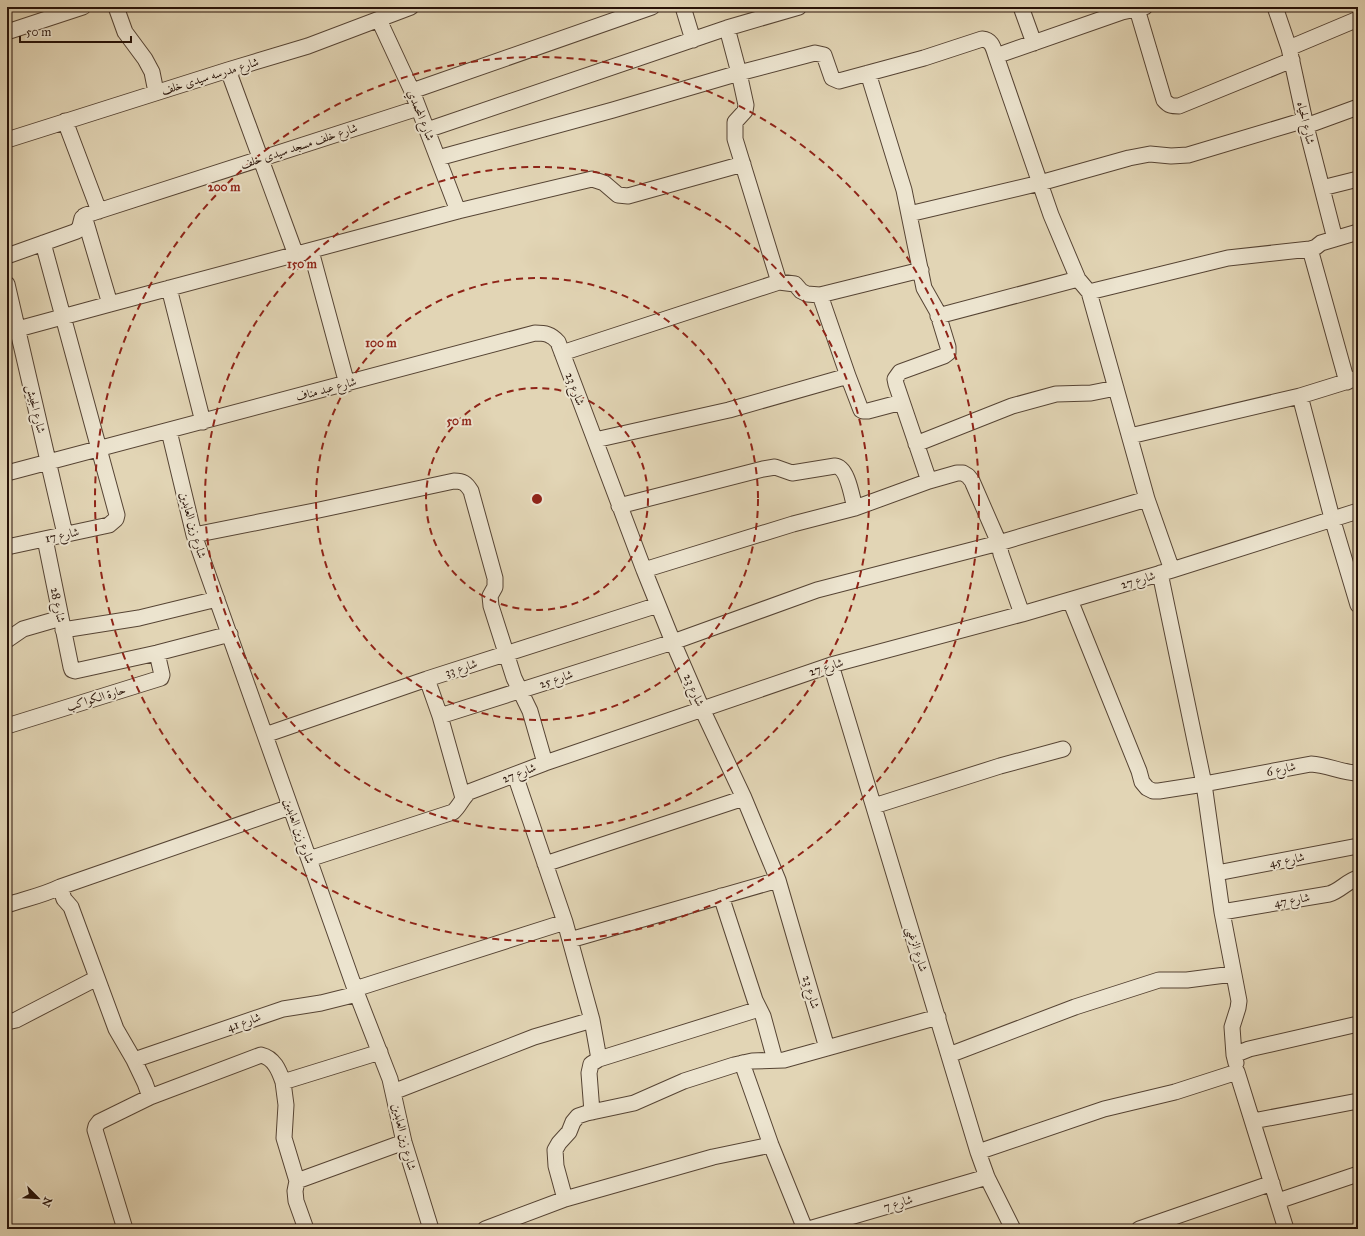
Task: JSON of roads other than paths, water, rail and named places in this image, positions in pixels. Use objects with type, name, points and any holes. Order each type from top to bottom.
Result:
[{"type":"street","points":[[7,32],[83,7]]},
{"type":"street","points":[[116,7],[125,32],[145,59],[152,72],[156,92]]},
{"type":"street","name":"شارع مدرسه سيدى خلف","points":[[7,140],[156,92],[308,46],[411,7]]},
{"type":"street","points":[[412,91],[652,7]]},
{"type":"street","points":[[683,7],[693,40]]},
{"type":"street","points":[[427,130],[727,28],[799,7]]},
{"type":"street","points":[[1021,7],[1034,42]]},
{"type":"street","name":"شارع الحياه","points":[[1276,7],[1290,54],[1305,123],[1335,239]]},
{"type":"street","points":[[996,56],[1121,9],[1141,8],[1164,100],[1168,105],[1179,106],[1290,54],[1358,19]]},
{"type":"street","name":"شارع المحمدي","points":[[379,20],[412,91],[458,211]]},
{"type":"street","points":[[727,28],[746,105],[745,111],[735,122],[734,133],[779,282]]},
{"type":"street","points":[[438,158],[815,53],[824,55],[831,75],[835,80],[844,80],[924,58],[982,39],[989,41],[992,44],[1051,214],[1078,279],[1089,292],[1130,436],[1166,572],[1204,784],[1222,912],[1239,1001],[1232,1027],[1237,1072],[1286,1229]]},
{"type":"street","points":[[228,70],[296,255]]},
{"type":"street","points":[[868,73],[904,190],[924,288],[935,307],[948,347],[948,353],[941,358],[904,370],[895,380],[929,481]]},
{"type":"street","points":[[909,214],[1040,183],[1129,158],[1150,154],[1171,156],[1188,155],[1358,107]]},
{"type":"street","name":"شارع خلف مسجد سيدى خلف","points":[[84,216],[418,108]]},
{"type":"street","points":[[65,121],[100,211]]},
{"type":"street","points":[[12,331],[458,211],[592,179],[604,183],[618,195],[633,195],[743,164]]},
{"type":"street","points":[[1322,188],[1358,179]]},
{"type":"street","points":[[7,256],[77,231],[84,216]]},
{"type":"street","points":[[84,216],[110,304]]},
{"type":"street","points":[[1089,292],[1228,258],[1310,249],[1321,243],[1358,232]]},
{"type":"street","points":[[43,243],[100,450]]},
{"type":"street","points":[[1130,436],[1300,396],[1353,380],[1310,249]]},
{"type":"street","points":[[311,251],[347,384]]},
{"type":"street","points":[[562,353],[779,282],[794,284],[807,294],[820,295],[921,270]]},
{"type":"street","points":[[938,316],[1078,279]]},
{"type":"street","points":[[168,288],[203,422]]},
{"type":"street","name":"شارع الجيش","points":[[8,291],[12,331],[66,534]]},
{"type":"street","points":[[820,295],[859,407],[863,411],[902,402]]},
{"type":"street","name":"شارع عبد مناف","points":[[7,473],[100,450],[535,333],[552,335]]},
{"type":"street","name":"شارع 23","points":[[552,335],[558,342],[672,642],[744,798],[778,880],[827,1048]]},
{"type":"street","points":[[595,440],[729,410],[848,376]]},
{"type":"street","points":[[916,444],[1012,406],[1056,394],[1091,393],[1116,388]]},
{"type":"street","points":[[1300,396],[1332,518],[1358,605]]},
{"type":"street","name":"شارع زين العابدين","points":[[169,431],[194,534],[356,992],[390,1079],[404,1142],[431,1229]]},
{"type":"street","name":"شارع 17","points":[[7,547],[109,525],[116,519],[116,511],[100,450]]},
{"type":"street","points":[[620,506],[775,466],[792,473],[835,466],[841,468],[845,474],[855,508]]},
{"type":"street","points":[[644,570],[793,524],[855,508],[929,481],[957,473],[963,473],[972,481],[999,543],[1002,559],[1022,614]]},
{"type":"street","points":[[194,534],[461,481],[468,485],[471,491],[495,578],[495,587],[490,596],[491,606],[514,678],[530,711],[545,763]]},
{"type":"street","name":"شارع 25","points":[[440,716],[672,642],[817,590],[999,543],[1147,499]]},
{"type":"street","name":"شارع 27","points":[[309,859],[453,812],[458,808],[463,798],[473,791],[545,763],[830,665],[1022,614],[1166,572],[1332,518],[1358,511]]},
{"type":"street","name":"شارع 28","points":[[45,539],[72,670],[75,671],[157,653]]},
{"type":"street","points":[[7,640],[23,629],[62,624],[139,618],[217,599]]},
{"type":"street","name":"شارع 6","points":[[1070,600],[1144,786],[1150,790],[1159,791],[1204,784],[1312,764],[1320,764],[1343,772],[1358,773]]},
{"type":"street","name":"شارع 33","points":[[265,735],[427,679],[658,605]]},
{"type":"street","points":[[157,653],[230,634]]},
{"type":"street","name":"حارة الكواكب","points":[[7,726],[161,678],[162,675],[157,653]]},
{"type":"street","name":"شارع الزغبى","points":[[830,665],[978,1152],[987,1177],[1013,1229]]},
{"type":"street","points":[[427,679],[440,716],[463,798]]},
{"type":"street","points":[[874,806],[1000,766],[1063,749]]},
{"type":"street","points":[[515,775],[565,922],[592,1020],[599,1059]]},
{"type":"street","points":[[545,864],[744,798]]},
{"type":"street","points":[[7,905],[31,896],[48,893],[60,887],[290,808]]},
{"type":"street","name":"شارع 45","points":[[1217,873],[1358,846]]},
{"type":"street","name":"شارع 47","points":[[1222,912],[1329,894],[1338,891],[1351,881],[1358,878]]},
{"type":"street","points":[[570,940],[778,880]]},
{"type":"street","points":[[60,887],[64,899],[71,907],[116,1029],[134,1060],[150,1097]]},
{"type":"street","points":[[720,896],[768,1033],[774,1060]]},
{"type":"street","name":"شارع 41","points":[[134,1060],[283,1009],[321,1003],[565,922]]},
{"type":"street","points":[[949,1055],[1075,1007],[1159,980],[1188,980],[1233,974]]},
{"type":"street","points":[[7,1022],[16,1020],[97,978]]},
{"type":"street","points":[[592,1112],[588,1073],[591,1064],[599,1059],[759,1008]]},
{"type":"street","points":[[566,1199],[556,1166],[555,1150],[559,1143],[570,1132],[573,1122],[578,1116],[634,1103],[684,1081],[742,1063],[752,1061],[784,1060],[938,1017]]},
{"type":"street","points":[[393,1092],[534,1037],[592,1020]]},
{"type":"street","points":[[1234,1055],[1249,1049],[1358,1024]]},
{"type":"street","points":[[283,1082],[380,1052]]},
{"type":"street","points":[[125,1229],[95,1130],[99,1122],[150,1097],[261,1055],[268,1057],[275,1064],[283,1082],[286,1105],[284,1138],[297,1181],[294,1191],[296,1201],[306,1229]]},
{"type":"street","points":[[742,1063],[771,1146],[805,1229]]},
{"type":"street","points":[[978,1152],[1104,1109],[1175,1092],[1237,1072]]},
{"type":"street","points":[[1253,1120],[1358,1101]]},
{"type":"street","points":[[297,1181],[404,1142]]},
{"type":"street","points":[[485,1229],[566,1199],[713,1157],[771,1146]]},
{"type":"street","points":[[1278,1200],[1358,1174]]},
{"type":"street","name":"شارع 7","points":[[809,1229],[987,1177]]},
{"type":"street","points":[[1139,1229],[1272,1183]]}]
